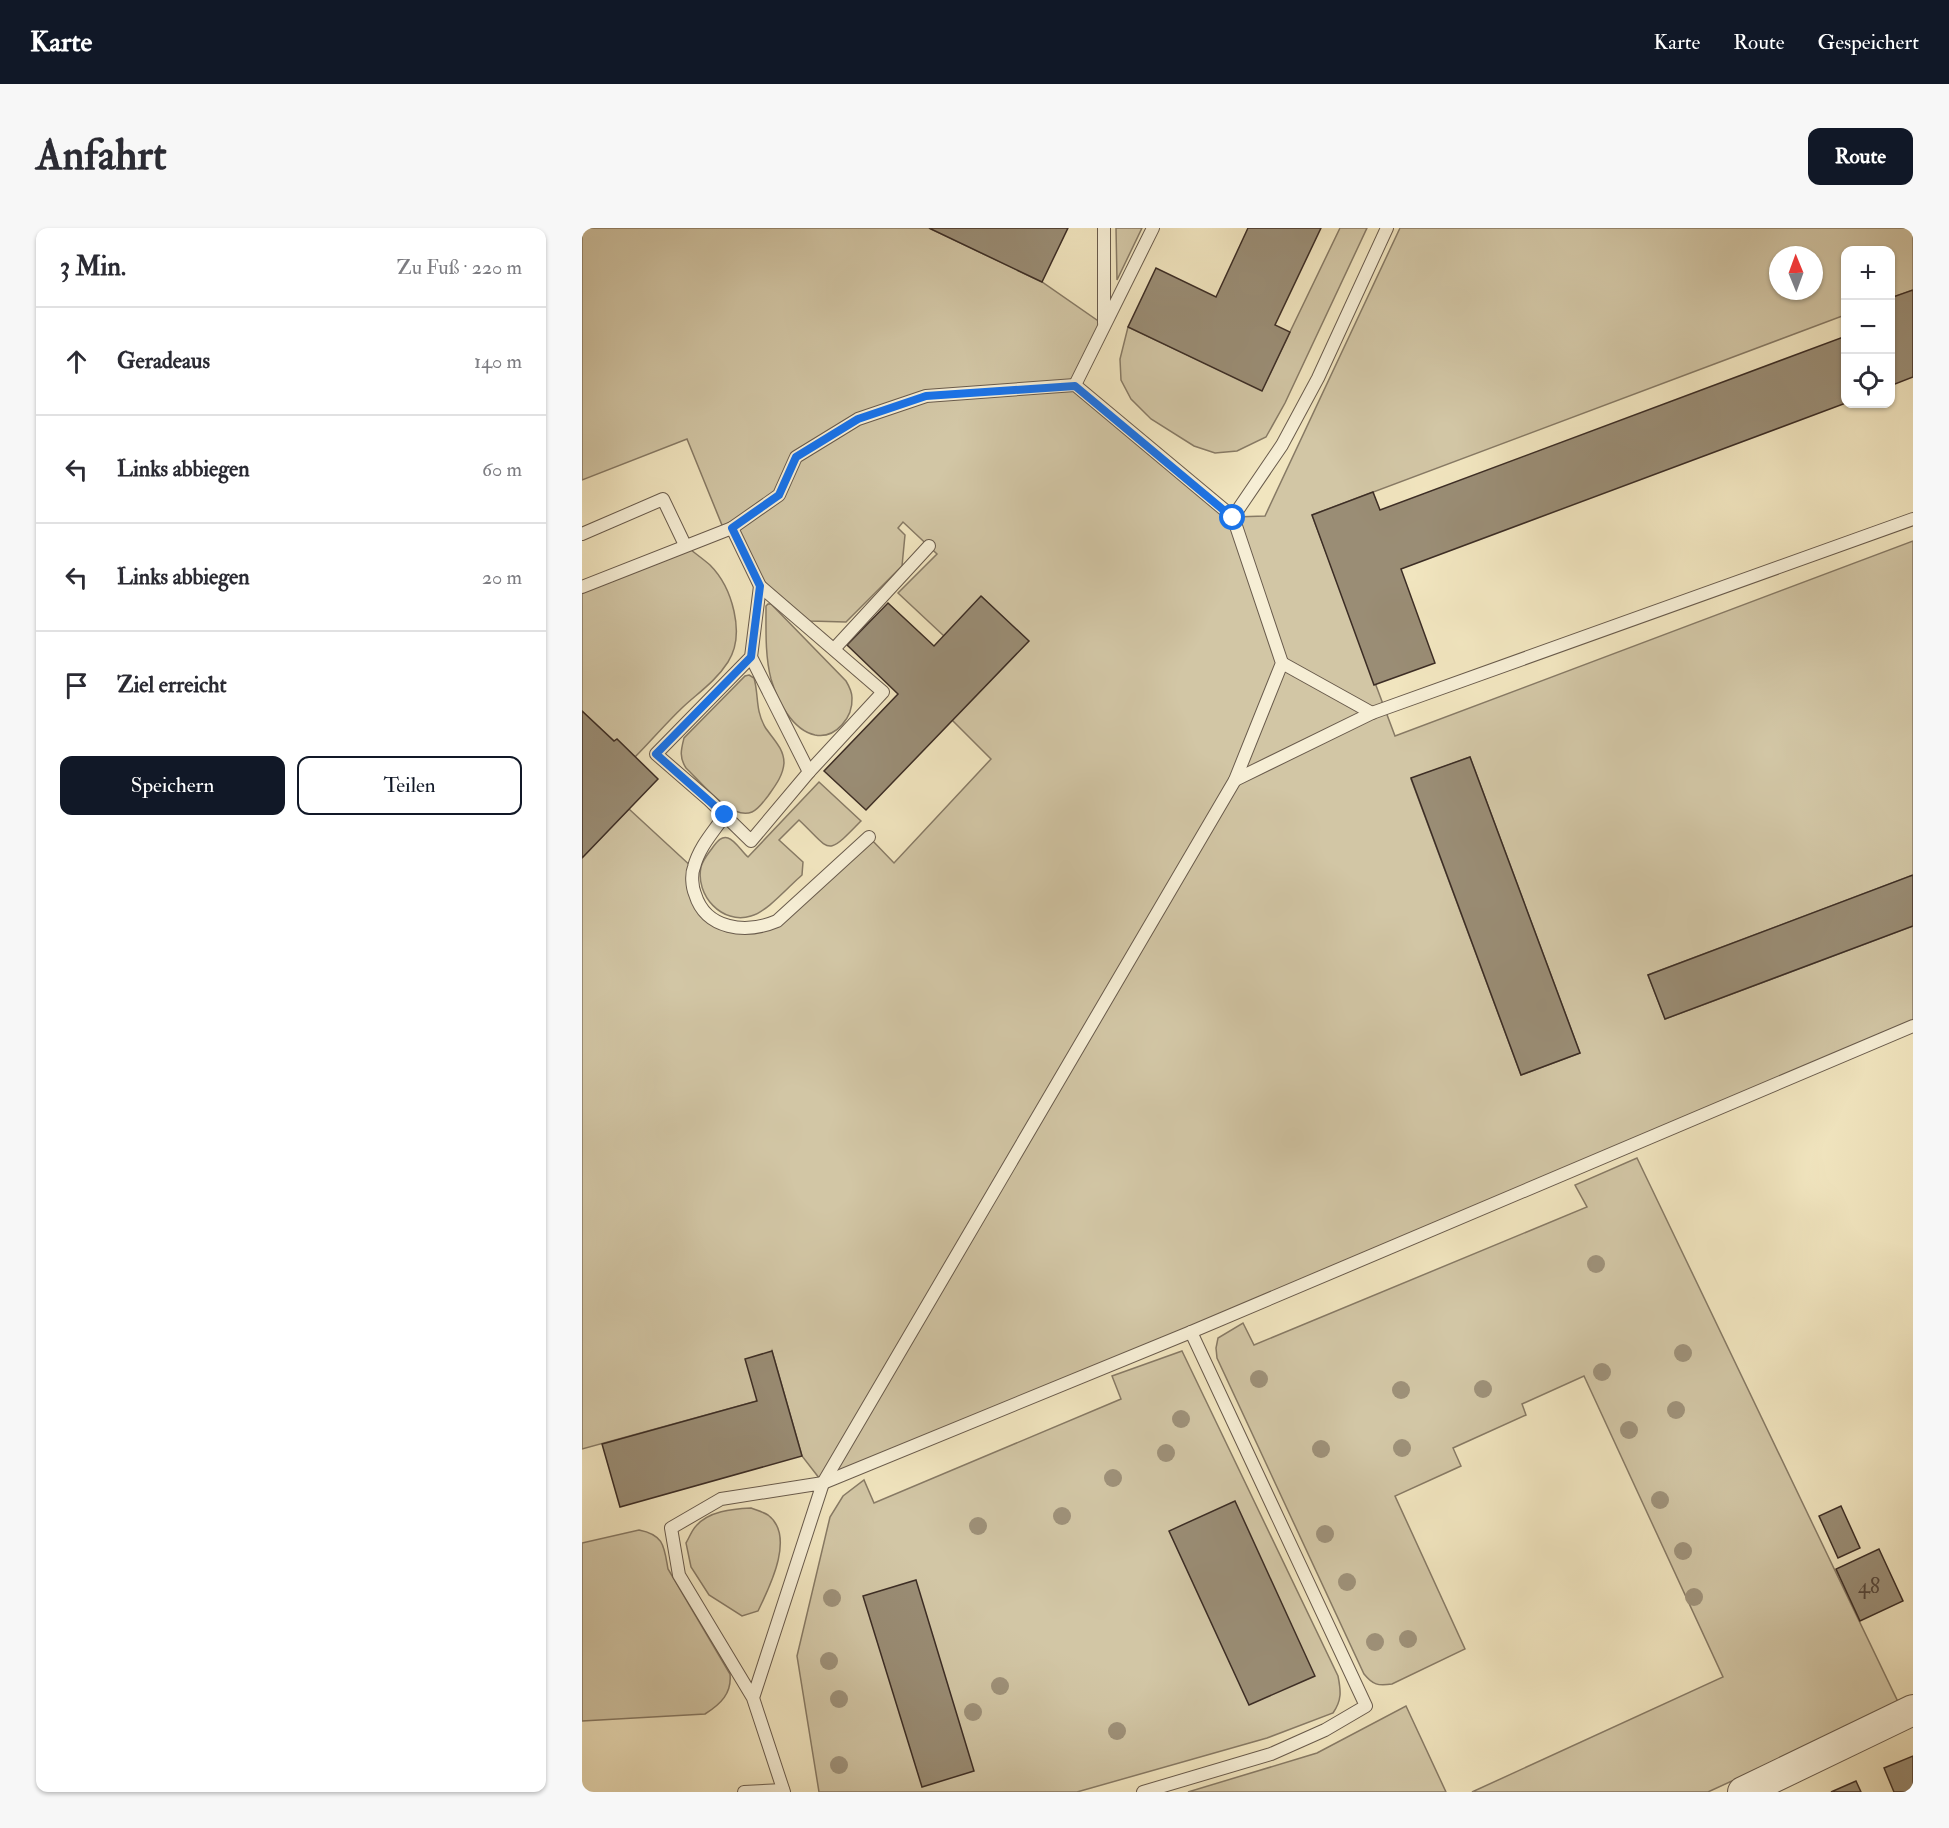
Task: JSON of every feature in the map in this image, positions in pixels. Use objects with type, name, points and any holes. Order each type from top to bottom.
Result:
[{"type":"street","points":[[1743,1792],[1913,1710]]},
{"type":"lane","points":[[1104,228],[1104,325]]},
{"type":"lane","points":[[1075,386],[1153,228]]},
{"type":"lane","points":[[1233,518],[1282,444],[1318,378],[1387,228]]},
{"type":"lane","points":[[582,587],[732,528],[779,495],[796,457],[858,419],[926,396],[1075,386],[1233,518],[1282,663],[1236,780],[822,1483],[753,1698]]},
{"type":"lane","points":[[582,534],[663,499],[685,545]]},
{"type":"lane","points":[[1236,780],[1372,714],[1913,519]]},
{"type":"lane","points":[[732,528],[760,586],[883,692],[809,772],[751,841],[656,754],[751,657]]},
{"type":"lane","points":[[834,649],[929,546]]},
{"type":"lane","points":[[760,586],[751,657],[809,772]]},
{"type":"lane","points":[[1282,663],[1372,714]]},
{"type":"lane","points":[[725,815],[704,844],[693,868],[693,889],[697,902],[705,913],[716,921],[749,929],[763,927],[777,921],[869,837]]},
{"type":"lane","points":[[744,1792],[783,1791],[753,1698],[679,1575],[671,1528],[721,1499],[822,1483],[1191,1332],[1913,1026]]},
{"type":"lane","points":[[1143,1792],[1271,1754],[1325,1730],[1365,1706],[1191,1332]]},
{"type":"shaded area","points":[[582,228],[929,228],[1042,282],[1104,325],[1075,386],[1234,517],[1265,516],[1400,228],[1913,228],[1913,290],[1895,297],[1895,246],[1841,246],[1841,317],[1312,515],[1395,736],[1913,541],[1913,875],[1648,975],[1665,1019],[1913,926],[1913,1026],[823,1483],[802,1456],[772,1351],[757,1401],[582,1449],[582,858],[629,809],[693,868],[693,889],[716,921],[763,927],[869,837],[894,863],[991,759],[952,720],[1028,641],[982,597],[944,636],[898,593],[937,554],[903,522],[898,528],[905,535],[902,566],[846,622],[809,621],[760,586],[732,528],[724,530],[687,439],[582,480]],"holes":[[[1470,757],[1580,1053],[1521,1075],[1411,779]]]},
{"type":"shaded area","points":[[1116,228],[1142,228],[1117,280]]},
{"type":"shaded area","points":[[1340,228],[1367,228],[1285,403],[1266,437],[1237,451],[1215,453],[1194,446],[1151,419],[1131,399],[1121,380],[1120,359],[1128,327],[1262,390]]},
{"type":"shaded area","points":[[685,545],[710,565],[725,586],[734,611],[736,625],[733,651],[718,675],[635,757],[582,711],[582,587]]},
{"type":"shaded area","points":[[771,604],[846,681],[849,687],[852,698],[850,712],[842,725],[830,734],[815,735],[799,727],[777,696],[771,679],[766,643],[766,606]]},
{"type":"shaded area","points":[[749,675],[754,678],[762,720],[780,748],[784,763],[778,781],[763,803],[754,811],[744,813],[735,811],[717,799],[686,768],[681,753],[684,738],[745,676]]},
{"type":"shaded area","points":[[819,782],[861,821],[841,841],[829,846],[799,820],[779,840],[803,862],[802,875],[757,914],[740,918],[721,912],[707,897],[700,878],[702,864],[713,847],[721,839],[728,838],[748,857]]},
{"type":"shaded area","points":[[1637,1158],[1899,1704],[1708,1792],[1472,1792],[1723,1677],[1584,1376],[1522,1404],[1526,1415],[1453,1448],[1461,1466],[1395,1496],[1465,1649],[1392,1684],[1379,1685],[1373,1683],[1364,1674],[1217,1358],[1218,1338],[1243,1323],[1254,1345],[1587,1207],[1575,1185]]},
{"type":"shaded area","points":[[1182,1351],[1338,1676],[1340,1695],[1333,1713],[1267,1738],[1077,1792],[819,1792],[797,1656],[830,1517],[843,1496],[864,1480],[874,1503],[1121,1399],[1112,1376]]},
{"type":"shaded area","points":[[751,1508],[768,1515],[776,1524],[780,1536],[780,1549],[778,1562],[758,1611],[742,1616],[709,1595],[691,1567],[686,1543],[695,1528],[707,1517],[729,1510]]},
{"type":"shaded area","points":[[639,1530],[654,1535],[664,1548],[668,1569],[730,1674],[729,1687],[720,1702],[705,1714],[582,1721],[582,1543]]},
{"type":"shaded area","points":[[1406,1706],[1446,1792],[1188,1792],[1317,1753]]},
{"type":"building","points":[[929,228],[1068,228],[1042,282]]},
{"type":"building","points":[[1248,228],[1321,228],[1275,325],[1290,332],[1262,391],[1128,327],[1156,268],[1216,297]]},
{"type":"building","points":[[1913,290],[1913,377],[1895,384],[1895,300],[1895,296]]},
{"type":"building","points":[[1841,338],[1841,405],[1401,569],[1435,663],[1374,685],[1312,515],[1373,492],[1380,510]]},
{"type":"building","points":[[981,596],[1029,641],[866,810],[824,771],[898,694],[847,645],[888,603],[934,646]]},
{"type":"building","points":[[582,711],[614,741],[617,739],[658,779],[582,858]]},
{"type":"building","points":[[1470,757],[1580,1053],[1521,1075],[1411,778]]},
{"type":"building","points":[[1913,875],[1913,926],[1665,1019],[1648,975]]},
{"type":"building","points":[[772,1351],[802,1456],[620,1507],[602,1444],[757,1401],[745,1359]]},
{"type":"building","points":[[1235,1501],[1315,1676],[1249,1705],[1169,1531]]},
{"type":"building","points":[[1841,1506],[1860,1548],[1838,1558],[1819,1516]]},
{"type":"building","points":[[1879,1549],[1903,1601],[1860,1621],[1836,1569]]},
{"type":"building","points":[[916,1580],[974,1771],[922,1787],[863,1596]]},
{"type":"building","points":[[1913,1756],[1913,1792],[1894,1792],[1884,1768]]},
{"type":"building","points":[[1856,1781],[1861,1792],[1831,1792]]},
{"type":"route","points":[[725,815],[656,754],[751,657],[760,586],[732,528],[779,495],[796,457],[858,419],[926,396],[1075,386],[1233,518]]}]
